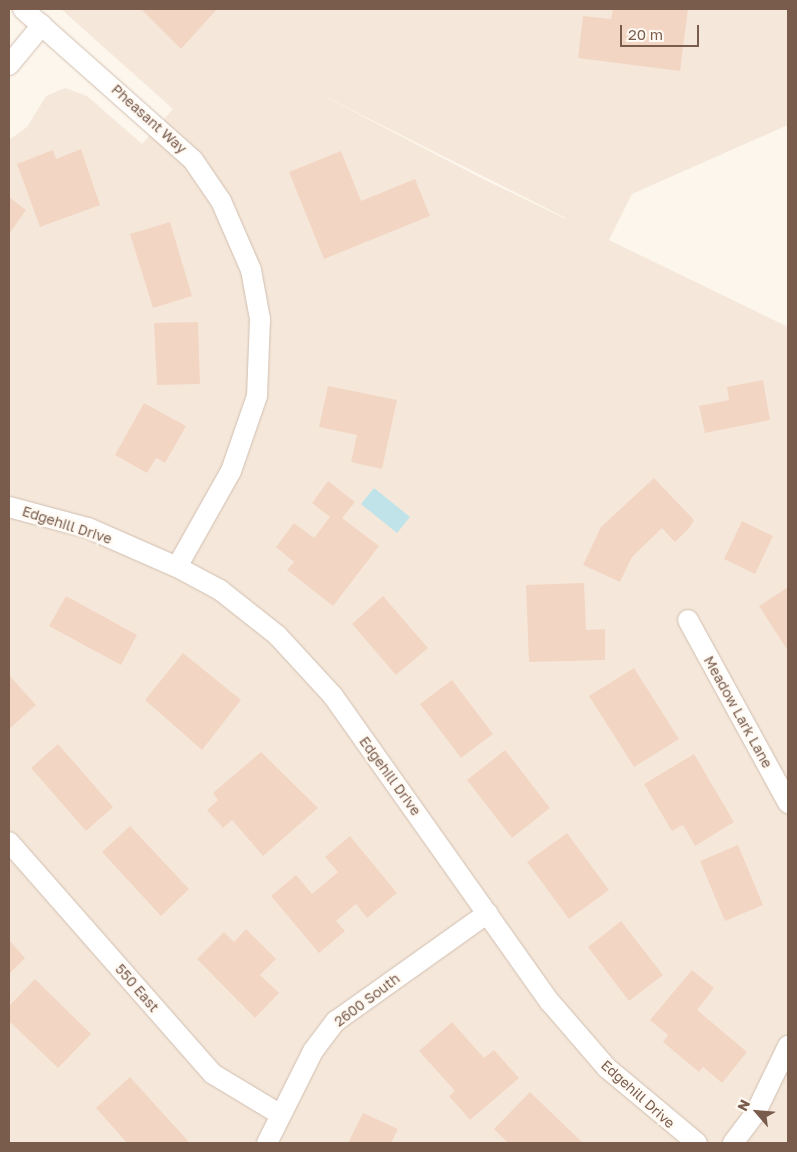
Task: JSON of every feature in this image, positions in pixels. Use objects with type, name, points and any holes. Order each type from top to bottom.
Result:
[{"type":"street","name":"Pheasant Way","points":[[23,9],[194,160],[232,223],[253,278],[261,344],[253,412],[231,471],[177,567]]},
{"type":"street","points":[[9,65],[42,25]]},
{"type":"street","name":"Edgehill Drive","points":[[9,507],[88,528],[177,567],[220,590],[303,660],[488,913],[550,1002],[602,1061],[696,1143]]},
{"type":"street","name":"Meadow Lark Lane","points":[[688,620],[788,803]]},
{"type":"street","name":"550 East","points":[[9,842],[213,1074],[281,1115]]},
{"type":"street","name":"2600 South","points":[[267,1143],[313,1050],[336,1022],[488,913]]},
{"type":"street","points":[[732,1143],[755,1114],[788,1046]]},
{"type":"shaded area","points":[[61,9],[788,9],[788,125],[632,194],[609,240],[788,327],[788,1143],[9,1143],[9,140],[27,127],[46,96],[65,88],[87,96],[142,144],[173,109]],"holes":[[[314,91],[566,218],[481,178]]]},
{"type":"water","points":[[374,488],[410,517],[397,533],[361,504]]},
{"type":"building","points":[[141,9],[217,9],[181,49]]},
{"type":"building","points":[[613,9],[688,9],[680,71],[578,58],[583,16],[611,19]]},
{"type":"building","points":[[81,149],[100,205],[40,227],[17,164],[53,150],[56,159]]},
{"type":"building","points":[[341,151],[361,201],[415,179],[430,216],[324,259],[289,172]]},
{"type":"building","points":[[9,197],[26,210],[9,234]]},
{"type":"building","points":[[170,222],[192,296],[153,308],[130,234]]},
{"type":"building","points":[[198,322],[200,384],[157,385],[154,323]]},
{"type":"building","points":[[763,380],[770,420],[705,433],[699,406],[729,400],[727,387]]},
{"type":"building","points":[[328,386],[397,400],[382,469],[351,462],[357,435],[319,427]]},
{"type":"building","points":[[144,403],[186,426],[165,463],[156,458],[147,473],[115,455]]},
{"type":"building","points":[[654,478],[694,520],[690,527],[675,542],[662,528],[632,557],[620,582],[583,565],[601,527]]},
{"type":"building","points":[[328,481],[355,502],[342,518],[379,546],[333,606],[287,570],[294,562],[276,547],[294,523],[314,538],[330,517],[312,503]]},
{"type":"building","points":[[742,521],[773,536],[755,574],[724,559]]},
{"type":"building","points":[[584,583],[586,630],[605,629],[605,660],[529,662],[526,585]]},
{"type":"building","points":[[788,587],[788,647],[786,648],[759,606]]},
{"type":"building","points":[[66,596],[137,635],[121,665],[49,626]]},
{"type":"building","points":[[383,596],[428,648],[396,675],[352,624]]},
{"type":"building","points":[[183,653],[241,700],[202,750],[145,700]]},
{"type":"building","points":[[634,668],[679,739],[634,767],[589,696]]},
{"type":"building","points":[[9,675],[36,705],[9,729]]},
{"type":"building","points":[[452,680],[493,734],[461,758],[420,704]]},
{"type":"building","points":[[58,744],[113,807],[86,831],[31,768]]},
{"type":"building","points":[[505,750],[550,808],[512,838],[467,780]]},
{"type":"building","points":[[261,752],[318,808],[263,856],[232,820],[223,828],[207,810],[218,800],[213,793]]},
{"type":"building","points":[[694,754],[734,822],[695,846],[683,825],[672,831],[644,784]]},
{"type":"building","points":[[130,826],[189,889],[161,916],[102,852]]},
{"type":"building","points":[[567,833],[609,890],[569,919],[527,862]]},
{"type":"building","points":[[350,836],[397,893],[367,918],[356,904],[336,921],[345,931],[319,953],[271,896],[296,875],[312,894],[338,872],[325,857]]},
{"type":"building","points":[[738,845],[763,905],[725,921],[700,861]]},
{"type":"building","points":[[621,921],[663,975],[629,1001],[588,947]]},
{"type":"building","points":[[246,929],[276,959],[260,975],[279,993],[255,1018],[197,959],[224,932],[234,942]]},
{"type":"building","points":[[9,940],[25,958],[9,974]]},
{"type":"building","points":[[692,970],[714,988],[697,1010],[747,1052],[722,1083],[703,1067],[699,1072],[663,1042],[668,1035],[650,1020]]},
{"type":"building","points":[[35,979],[91,1034],[58,1068],[9,1021],[9,1006]]},
{"type":"building","points":[[452,1022],[484,1058],[494,1050],[519,1078],[470,1120],[449,1096],[455,1091],[419,1051]]},
{"type":"building","points":[[130,1077],[188,1141],[186,1143],[127,1143],[96,1108]]},
{"type":"building","points":[[530,1092],[583,1143],[508,1143],[494,1129]]},
{"type":"building","points":[[363,1113],[398,1129],[391,1143],[348,1143]]}]
